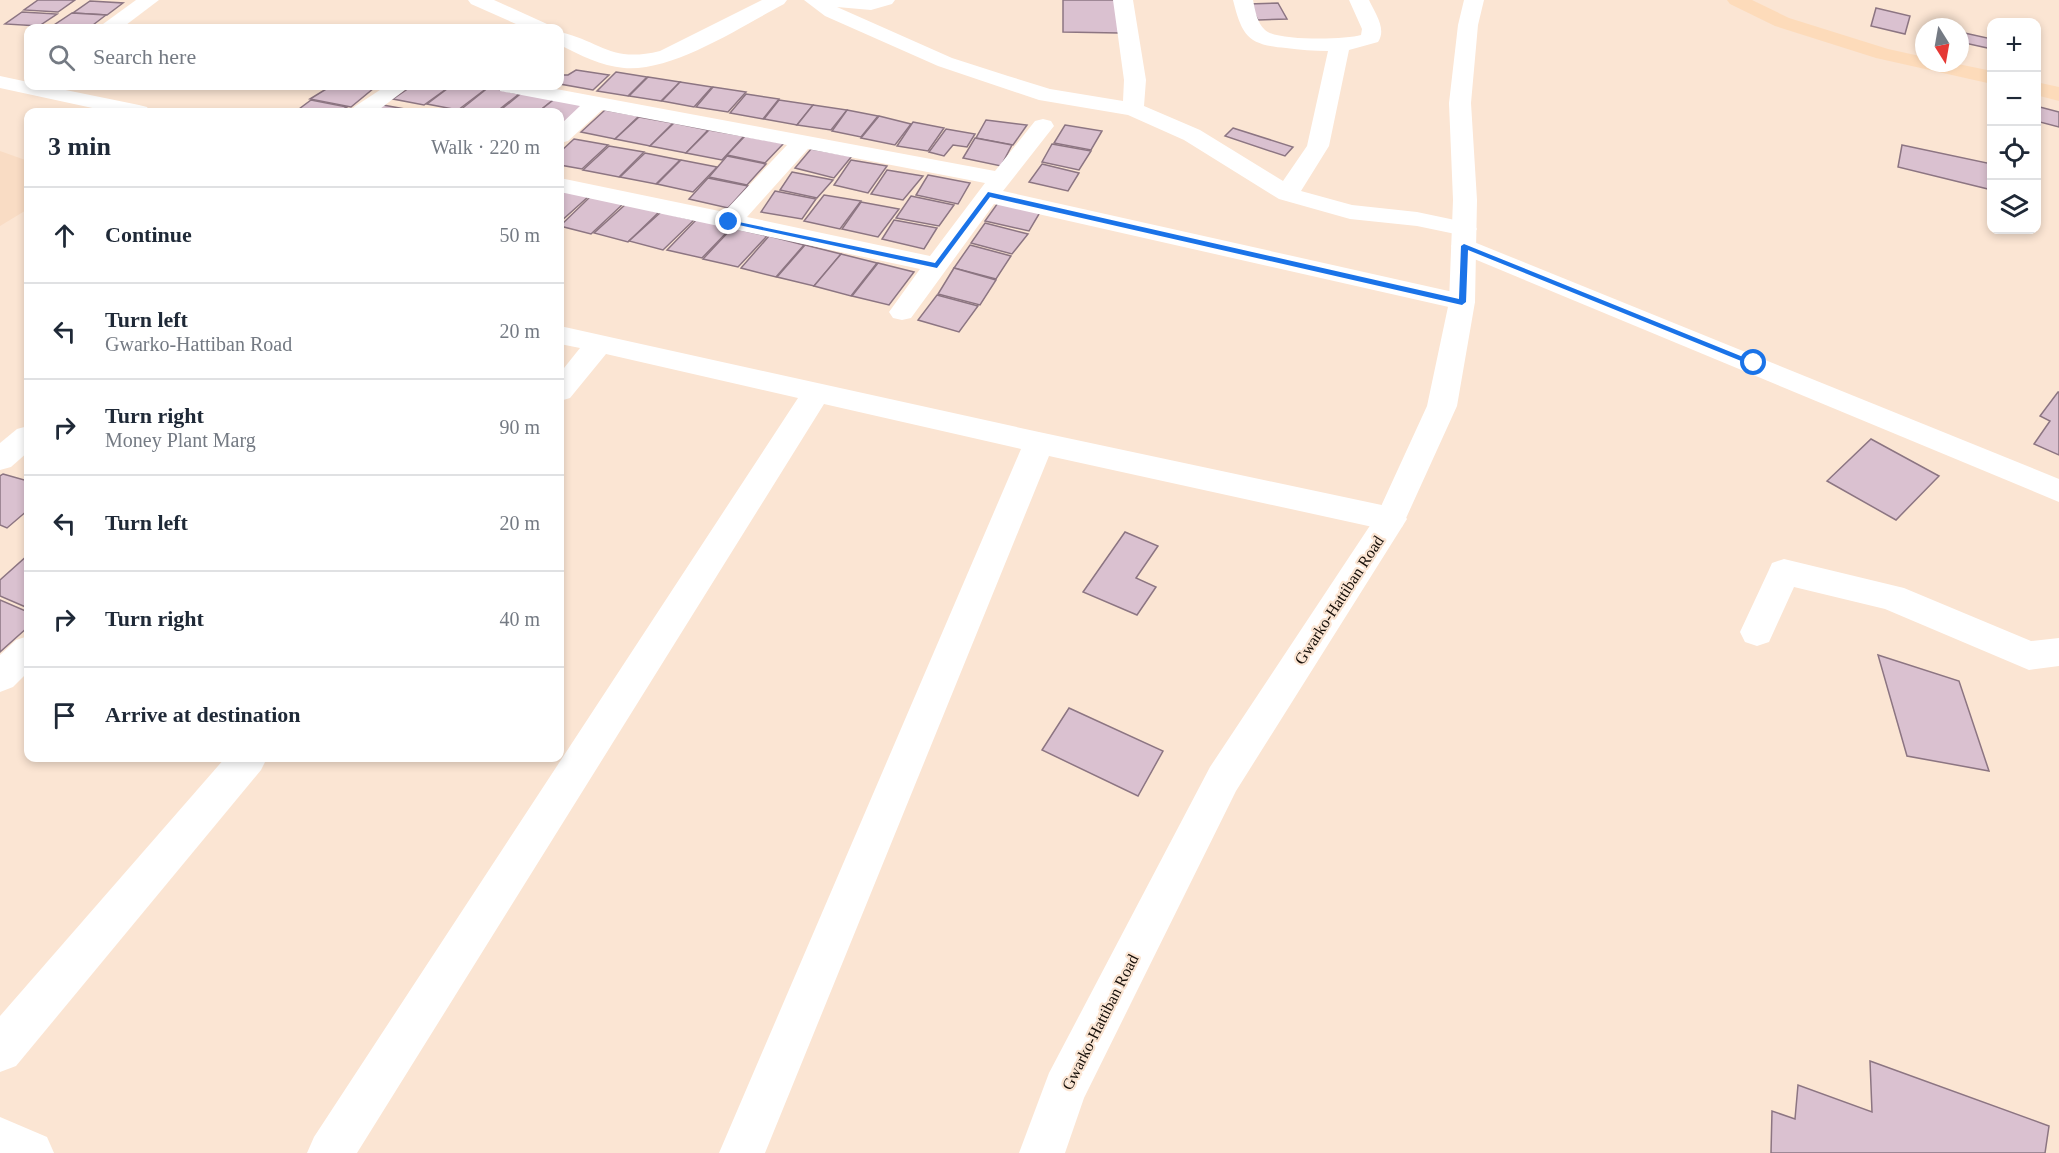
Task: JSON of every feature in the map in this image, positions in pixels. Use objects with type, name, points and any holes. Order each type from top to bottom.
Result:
[{"type":"main road","points":[[1737,0],[1782,22],[1883,54],[1987,77]]},
{"type":"main road","points":[[2041,89],[2059,94]]},
{"type":"street","points":[[116,24],[149,0]]},
{"type":"street","points":[[478,0],[531,24]]},
{"type":"street","points":[[564,40],[615,62],[628,64],[648,61],[667,56],[777,0]]},
{"type":"street","points":[[814,0],[832,12],[945,62],[1000,81],[1047,95],[1133,109],[1192,135],[1287,194],[1350,212],[1418,219],[2059,491]]},
{"type":"street","points":[[827,0],[871,4],[885,0]]},
{"type":"street","points":[[1123,0],[1136,80],[1133,109]]},
{"type":"street","points":[[1243,0],[1251,29],[1258,37],[1268,41],[1340,45],[1362,42],[1371,38],[1372,29],[1359,0]]},
{"type":"street","name":"Gwarko-Hattiban Road","points":[[1042,1153],[1065,1089],[1223,779],[1391,519],[1442,406],[1462,302],[1465,200],[1460,103],[1473,0]]},
{"type":"street","points":[[1287,194],[1318,146],[1340,45]]},
{"type":"street","points":[[0,82],[24,85]]},
{"type":"street","points":[[48,90],[122,108]]},
{"type":"street","points":[[368,108],[393,90]]},
{"type":"street","points":[[528,90],[804,140],[1462,302]]},
{"type":"street","points":[[564,132],[596,104]]},
{"type":"street","points":[[902,312],[994,187],[1043,126]]},
{"type":"street","points":[[729,222],[804,140]]},
{"type":"street","points":[[564,186],[937,266]]},
{"type":"street","points":[[564,336],[1039,443],[1391,519]]},
{"type":"street","points":[[564,386],[599,344]]},
{"type":"street","points":[[330,1153],[817,392]]},
{"type":"street","points":[[0,459],[24,439]]},
{"type":"street","points":[[742,1153],[1039,443]]},
{"type":"street","points":[[1757,632],[1784,572],[1892,597],[2029,656],[2059,652]]},
{"type":"street","points":[[0,677],[24,654]]},
{"type":"street","points":[[0,1050],[245,762]]},
{"type":"street","points":[[0,1140],[31,1153]]},
{"type":"shaded area","points":[[0,151],[24,160],[24,211],[0,226]]},
{"type":"building","points":[[38,0],[75,0],[58,12],[24,10]]},
{"type":"building","points":[[1063,0],[1117,0],[1119,33],[1063,32]]},
{"type":"building","points":[[90,1],[123,3],[107,15],[73,13]]},
{"type":"building","points":[[1278,3],[1287,19],[1258,20],[1249,4]]},
{"type":"building","points":[[1876,8],[1910,16],[1905,34],[1871,26]]},
{"type":"building","points":[[22,12],[57,14],[42,24],[5,24]]},
{"type":"building","points":[[72,13],[106,15],[94,24],[56,24]]},
{"type":"building","points":[[1969,34],[1987,38],[1987,48],[1969,44]]},
{"type":"building","points":[[576,70],[609,75],[593,90],[564,85],[564,75]]},
{"type":"building","points":[[616,72],[647,77],[628,96],[597,91]]},
{"type":"building","points":[[648,77],[680,82],[661,101],[629,96]]},
{"type":"building","points":[[680,82],[712,87],[694,107],[662,101]]},
{"type":"building","points":[[713,87],[746,92],[728,112],[696,107]]},
{"type":"building","points":[[325,90],[372,90],[351,107],[310,99]]},
{"type":"building","points":[[406,90],[445,90],[424,105],[393,99]]},
{"type":"building","points":[[446,90],[484,90],[461,108],[427,104]]},
{"type":"building","points":[[485,90],[502,90],[519,94],[501,108],[463,108]]},
{"type":"building","points":[[524,91],[554,99],[543,108],[503,108]]},
{"type":"building","points":[[746,94],[779,99],[763,119],[730,113]]},
{"type":"building","points":[[556,98],[587,105],[564,125],[564,108],[543,108]]},
{"type":"building","points":[[311,100],[347,107],[345,108],[300,108]]},
{"type":"building","points":[[779,100],[813,105],[797,125],[764,119]]},
{"type":"building","points":[[383,105],[400,108],[379,108]]},
{"type":"building","points":[[813,105],[847,110],[831,130],[797,125]]},
{"type":"building","points":[[2041,107],[2059,112],[2059,127],[2041,122]]},
{"type":"building","points":[[605,110],[639,116],[615,139],[581,132]]},
{"type":"building","points":[[847,110],[878,116],[861,137],[832,131]]},
{"type":"building","points":[[879,116],[911,124],[895,145],[861,138]]},
{"type":"building","points":[[639,117],[673,123],[650,146],[615,139]]},
{"type":"building","points":[[986,120],[1027,125],[1013,145],[976,138]]},
{"type":"building","points":[[913,122],[944,128],[928,151],[897,146]]},
{"type":"building","points":[[674,123],[708,130],[686,153],[650,146]]},
{"type":"building","points":[[1065,125],[1102,131],[1091,150],[1054,143]]},
{"type":"building","points":[[1233,128],[1293,147],[1285,156],[1225,136]]},
{"type":"building","points":[[946,129],[975,134],[967,147],[953,145],[944,156],[929,152]]},
{"type":"building","points":[[709,130],[744,136],[722,160],[686,153]]},
{"type":"building","points":[[745,136],[784,143],[765,163],[727,155]]},
{"type":"building","points":[[975,138],[1012,145],[1001,166],[963,158]]},
{"type":"building","points":[[574,139],[608,145],[582,169],[564,166],[564,148]]},
{"type":"building","points":[[1052,144],[1091,151],[1079,170],[1042,162]]},
{"type":"building","points":[[1902,145],[1987,163],[1987,189],[1898,167]]},
{"type":"building","points":[[609,146],[644,152],[619,177],[583,170]]},
{"type":"building","points":[[811,149],[852,156],[834,178],[795,168]]},
{"type":"building","points":[[645,153],[680,160],[656,184],[620,177]]},
{"type":"building","points":[[727,156],[766,164],[747,185],[709,177]]},
{"type":"building","points":[[681,160],[717,167],[693,192],[657,184]]},
{"type":"building","points":[[851,160],[887,166],[868,193],[834,185]]},
{"type":"building","points":[[1042,164],[1079,173],[1068,191],[1029,182]]},
{"type":"building","points":[[887,170],[923,176],[903,200],[871,194]]},
{"type":"building","points":[[792,172],[833,180],[817,198],[780,190]]},
{"type":"building","points":[[928,175],[970,183],[958,204],[916,195]]},
{"type":"building","points":[[708,178],[748,186],[728,208],[689,199]]},
{"type":"building","points":[[564,190],[589,196],[564,218]]},
{"type":"building","points":[[775,191],[816,199],[802,219],[761,212]]},
{"type":"building","points":[[824,195],[861,201],[840,229],[804,221]]},
{"type":"building","points":[[591,196],[623,204],[591,234],[564,227],[564,222]]},
{"type":"building","points":[[911,196],[954,205],[939,226],[896,218]]},
{"type":"building","points":[[1000,200],[1042,209],[1029,231],[985,221]]},
{"type":"building","points":[[861,202],[899,209],[878,237],[842,229]]},
{"type":"building","points":[[626,204],[659,212],[628,242],[594,233]]},
{"type":"building","points":[[661,212],[694,220],[663,250],[629,241]]},
{"type":"building","points":[[697,219],[731,228],[702,258],[667,250]]},
{"type":"building","points":[[894,220],[937,228],[924,249],[882,239]]},
{"type":"building","points":[[985,223],[1028,234],[1012,254],[971,243]]},
{"type":"building","points":[[732,228],[767,236],[738,267],[703,259]]},
{"type":"building","points":[[769,236],[804,245],[776,277],[741,268]]},
{"type":"building","points":[[805,245],[841,254],[814,286],[777,277]]},
{"type":"building","points":[[970,245],[1011,256],[996,279],[954,268]]},
{"type":"building","points":[[841,254],[877,263],[851,296],[814,286]]},
{"type":"building","points":[[878,263],[914,272],[889,305],[852,296]]},
{"type":"building","points":[[954,268],[996,280],[980,305],[938,294]]},
{"type":"building","points":[[937,295],[978,306],[959,332],[918,320]]},
{"type":"building","points":[[2058,392],[2059,455],[2034,444],[2050,421],[2040,416]]},
{"type":"building","points":[[1871,439],[1939,476],[1896,520],[1827,481]]},
{"type":"building","points":[[3,474],[24,480],[24,513],[7,528],[0,525],[0,476]]},
{"type":"building","points":[[1125,532],[1158,546],[1136,578],[1156,587],[1137,615],[1083,592]]},
{"type":"building","points":[[24,559],[24,606],[0,596],[0,580]]},
{"type":"building","points":[[0,600],[24,610],[24,631],[0,652]]},
{"type":"building","points":[[1878,655],[1959,681],[1989,771],[1907,756]]},
{"type":"building","points":[[1069,708],[1163,751],[1138,796],[1042,750]]},
{"type":"building","points":[[1870,1061],[2049,1126],[2045,1153],[1771,1153],[1772,1111],[1795,1119],[1798,1085],[1872,1112]]},
{"type":"route","points":[[729,222],[937,266],[988,195],[1033,203],[1462,302],[1464,246],[1754,363]]}]
